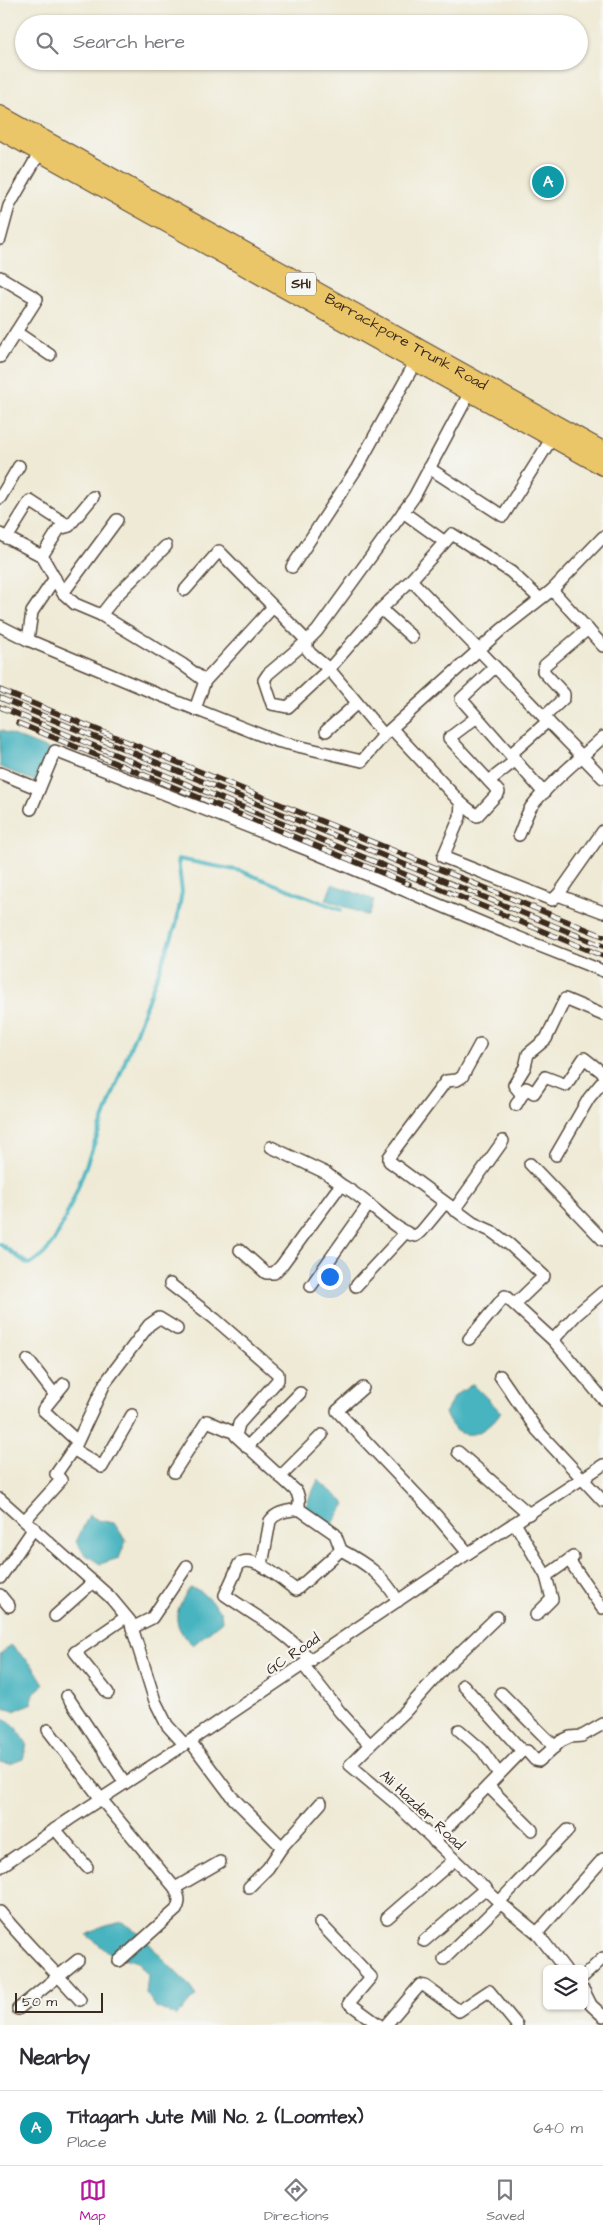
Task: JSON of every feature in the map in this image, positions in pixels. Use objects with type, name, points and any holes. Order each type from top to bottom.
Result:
[{"type":"main road","name":"Barrackpore Trunk Road","points":[[0,114],[603,451]]},
{"type":"main road","name":"Barrackpore Trunk Road","points":[[0,130],[603,466]]},
{"type":"street","points":[[0,240],[9,206],[40,152]]},
{"type":"street","points":[[0,277],[37,299],[0,357]]},
{"type":"street","points":[[16,332],[50,355]]},
{"type":"street","points":[[292,566],[358,468],[416,361]]},
{"type":"street","points":[[470,392],[403,512],[317,631],[268,674],[264,680],[272,704],[288,707],[329,670],[381,610],[452,534],[511,572],[539,598]]},
{"type":"street","points":[[429,468],[503,516],[552,438]]},
{"type":"street","points":[[0,498],[19,466]]},
{"type":"street","points":[[42,556],[59,529],[68,526],[93,497]]},
{"type":"street","points":[[68,526],[30,501],[3,536],[42,556],[63,593],[75,604],[101,615],[182,664],[205,681]]},
{"type":"street","points":[[403,512],[445,542]]},
{"type":"street","points":[[63,593],[117,520]]},
{"type":"street","points":[[0,626],[28,640],[276,741],[362,761],[388,732],[539,598],[552,590],[603,538]]},
{"type":"street","points":[[101,615],[116,596],[166,546]]},
{"type":"street","points":[[186,590],[219,551],[307,641],[307,649],[329,670],[356,704],[477,816],[499,792],[449,738],[477,717]]},
{"type":"street","points":[[28,640],[32,612],[55,578]]},
{"type":"street","points":[[411,580],[603,778]]},
{"type":"street","points":[[552,590],[603,646]]},
{"type":"street","points":[[195,709],[205,681],[274,607]]},
{"type":"street","points":[[381,610],[412,637]]},
{"type":"street","points":[[489,781],[513,757],[564,698],[564,694],[543,671],[545,665],[588,629]]},
{"type":"street","points":[[495,667],[461,699],[544,793]]},
{"type":"street","points":[[326,731],[356,704]]},
{"type":"street","points":[[519,835],[530,810],[544,793],[603,737]]},
{"type":"street","points":[[31,809],[55,751],[308,850],[603,971]]},
{"type":"street","points":[[0,774],[39,790]]},
{"type":"street","points":[[461,803],[460,817],[443,857],[552,900],[558,895],[603,830]]},
{"type":"street","points":[[558,895],[603,912]]},
{"type":"street","points":[[603,1015],[565,999],[546,1039],[528,1054],[525,1067],[514,1085],[519,1100],[526,1088],[534,1093],[545,1077],[566,1085],[584,1058],[603,1073]]},
{"type":"street","points":[[480,1044],[462,1077],[457,1080],[446,1081],[389,1157],[389,1161],[450,1206],[510,1245],[544,1276],[515,1304]]},
{"type":"street","points":[[556,1155],[590,1098],[603,1081]]},
{"type":"street","points":[[272,1147],[326,1173],[406,1232],[415,1236],[450,1206],[504,1141]]},
{"type":"street","points":[[530,1164],[603,1240]]},
{"type":"street","points":[[240,1250],[266,1273],[274,1273],[282,1266],[336,1191],[343,1186]]},
{"type":"street","points":[[311,1286],[369,1204]]},
{"type":"street","points":[[356,1286],[406,1232]]},
{"type":"street","points":[[170,1284],[215,1319],[278,1374],[278,1380],[239,1424],[235,1433]]},
{"type":"street","points":[[553,1340],[576,1315],[603,1292]]},
{"type":"street","points":[[469,1340],[505,1296],[553,1340],[603,1399]]},
{"type":"street","points":[[0,1578],[30,1524],[61,1480],[56,1474],[75,1444],[105,1383],[149,1325],[159,1318],[178,1330]]},
{"type":"street","points":[[28,1360],[55,1395]]},
{"type":"street","points":[[500,1376],[537,1430],[603,1501]]},
{"type":"street","points":[[64,1384],[43,1410],[75,1444],[102,1467],[132,1415]]},
{"type":"street","points":[[363,1388],[337,1411],[436,1515],[468,1553]]},
{"type":"street","points":[[247,1447],[300,1393]]},
{"type":"street","points":[[174,1472],[207,1421],[235,1433],[247,1447],[297,1492],[299,1510]]},
{"type":"street","points":[[280,1477],[322,1435]]},
{"type":"street","points":[[458,1452],[529,1514]]},
{"type":"street","name":"GC Road","points":[[0,1868],[55,1829],[603,1465]]},
{"type":"street","points":[[0,1499],[93,1582],[126,1617],[132,1628],[155,1701],[167,1725],[187,1743],[232,1797],[282,1847]]},
{"type":"street","points":[[262,1565],[270,1521],[274,1516],[299,1510],[335,1534],[341,1550],[369,1565],[391,1589],[398,1601]]},
{"type":"street","points":[[515,1523],[546,1576],[552,1599],[536,1615]]},
{"type":"street","points":[[341,1550],[296,1590],[262,1565],[248,1560],[242,1561],[225,1594],[268,1622],[301,1650],[307,1663],[340,1712],[370,1745],[404,1713],[443,1669],[497,1617]]},
{"type":"street","points":[[546,1576],[571,1558],[602,1608]]},
{"type":"street","points":[[132,1628],[152,1618],[187,1566]]},
{"type":"street","points":[[55,1616],[93,1582]]},
{"type":"street","points":[[0,1595],[9,1606]]},
{"type":"street","points":[[108,1694],[75,1652],[126,1617]]},
{"type":"street","points":[[463,1685],[522,1750],[527,1751],[535,1760],[539,1761],[560,1741],[570,1737],[582,1736],[603,1724]]},
{"type":"street","points":[[501,1693],[555,1747]]},
{"type":"street","points":[[67,1696],[125,1783]]},
{"type":"street","points":[[48,1730],[101,1799],[174,1888],[179,1898],[176,1910],[119,1961]]},
{"type":"street","points":[[459,1730],[482,1750],[499,1774]]},
{"type":"street","name":"Ali Hazder Road","points":[[370,1745],[350,1765],[394,1802],[454,1860],[537,1933],[563,1965]]},
{"type":"street","points":[[434,1841],[522,1750]]},
{"type":"street","points":[[488,1786],[532,1830]]},
{"type":"street","points":[[249,1886],[268,1868],[282,1847],[321,1803]]},
{"type":"street","points":[[55,1829],[88,1867]]},
{"type":"street","points":[[444,1959],[568,1830]]},
{"type":"street","points":[[537,1933],[603,1859]]},
{"type":"street","points":[[387,1918],[454,1860]]},
{"type":"street","points":[[174,1888],[220,1862]]},
{"type":"street","points":[[424,1941],[486,1888]]},
{"type":"street","points":[[0,1912],[16,1933],[80,2000]]},
{"type":"street","points":[[320,1923],[371,1977],[349,2003],[378,2025]]},
{"type":"street","points":[[588,1972],[603,1958]]},
{"type":"street","points":[[18,2009],[78,1960]]},
{"type":"street","points":[[386,2025],[420,1985],[425,1986],[459,2011],[489,1991],[517,2025]]},
{"type":"street","points":[[588,1999],[591,2005],[603,2016]]},
{"type":"water","points":[[0,730],[50,750],[37,782],[0,767]]},
{"type":"water","points":[[332,884],[374,900],[369,916],[326,900]]},
{"type":"water","points":[[473,1384],[501,1412],[487,1427],[479,1432],[464,1434],[457,1431],[450,1424],[445,1413],[455,1396]]},
{"type":"water","points":[[318,1480],[346,1504],[331,1526],[303,1511]]},
{"type":"water","points":[[89,1515],[98,1520],[114,1523],[126,1541],[119,1558],[100,1564],[86,1555],[76,1542]]},
{"type":"water","points":[[190,1588],[199,1590],[221,1611],[222,1621],[193,1645],[181,1631],[177,1618],[180,1604]]},
{"type":"water","points":[[11,1645],[33,1666],[44,1684],[34,1693],[32,1703],[14,1711],[0,1707],[0,1654]]},
{"type":"water","points":[[0,1718],[13,1724],[27,1744],[23,1759],[10,1764],[0,1762]]},
{"type":"water","points":[[122,1922],[137,1932],[147,1942],[186,1982],[196,1996],[176,2016],[156,2007],[146,1993],[148,1975],[137,1962],[110,1954],[87,1935],[102,1927]]},
{"type":"waterway","points":[[0,1244],[28,1264],[44,1254],[63,1224],[176,925],[182,892],[178,859],[241,871],[341,910]]},
{"type":"railway","points":[[0,690],[603,936]]},
{"type":"railway","points":[[0,698],[603,946]]},
{"type":"railway","points":[[0,707],[603,956]]},
{"type":"railway","points":[[18,723],[409,884]]},
{"type":"place","name":"Titagarh Jute Mill No. 2 (Loomtex)","points":[[548,182]]}]
